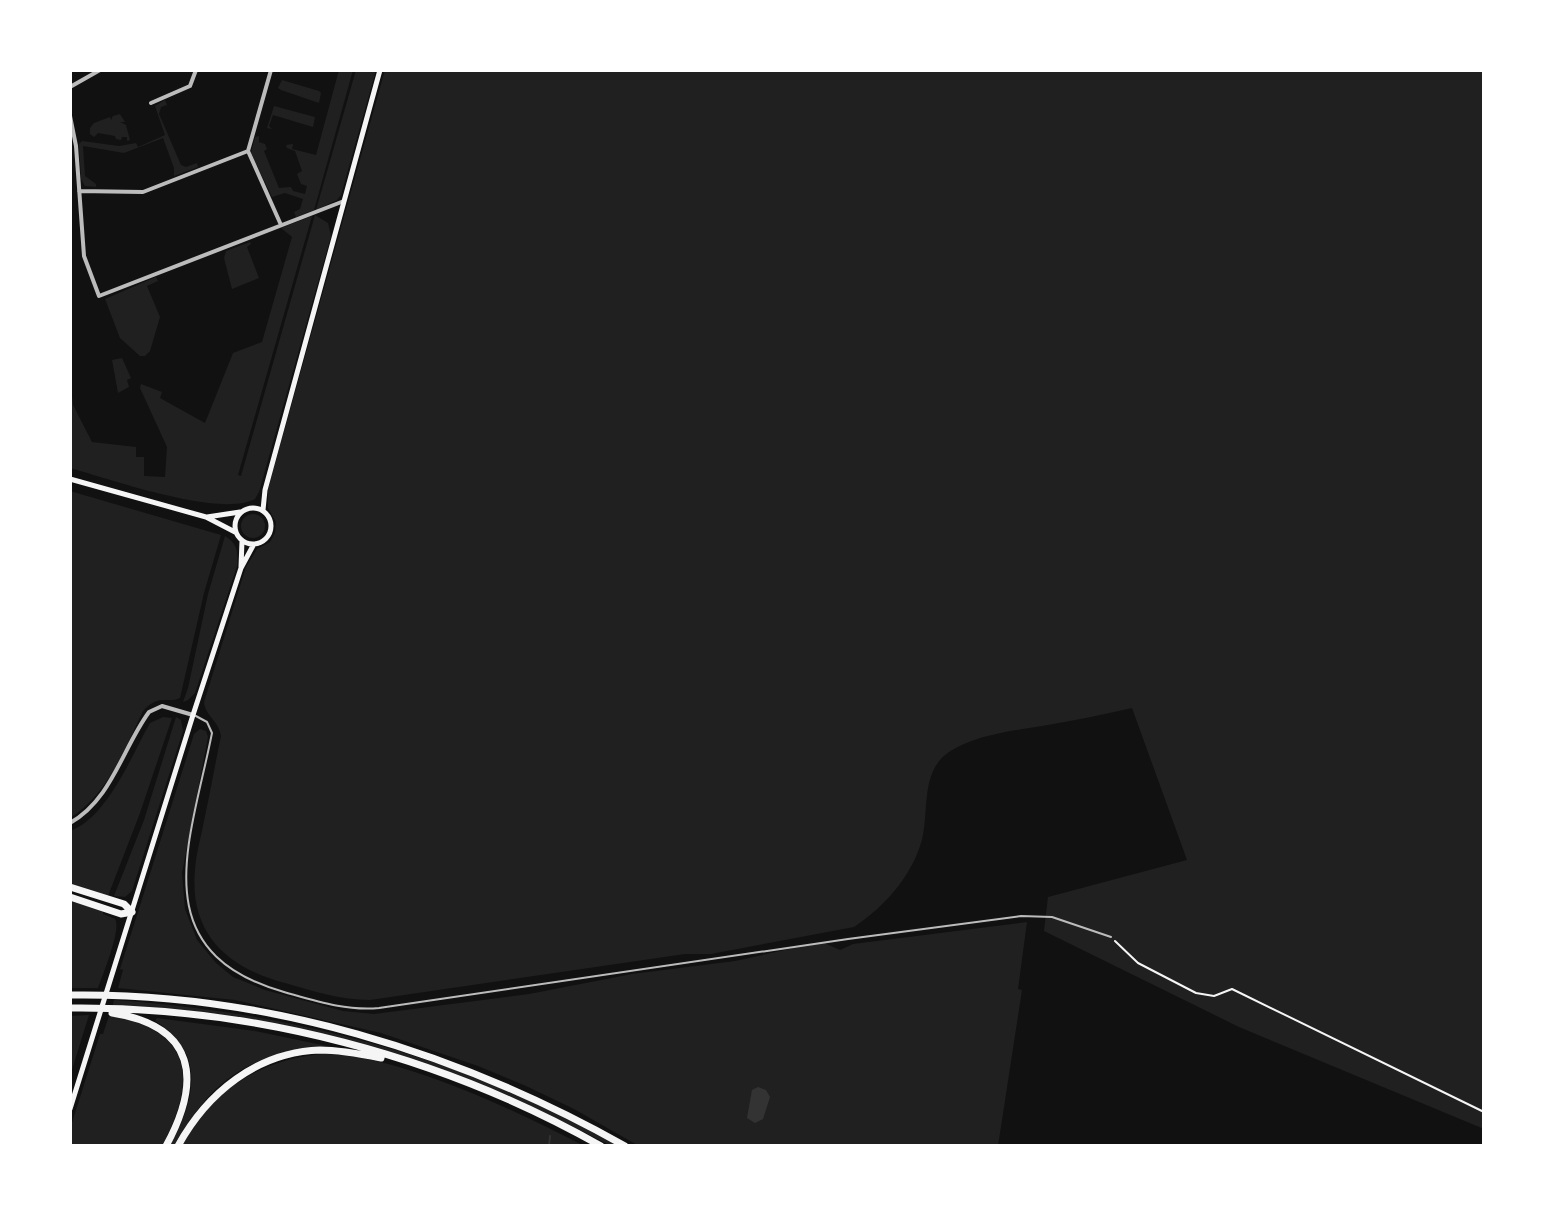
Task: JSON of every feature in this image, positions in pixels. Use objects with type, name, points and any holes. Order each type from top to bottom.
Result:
[{"type":"highway","points":[[70,887],[124,904],[132,912]]},
{"type":"highway","points":[[70,897],[121,914],[132,912]]},
{"type":"highway","points":[[70,994],[183,1000],[299,1020],[364,1036],[451,1064],[513,1089],[625,1146]]},
{"type":"highway","points":[[70,1008],[155,1012],[239,1022],[322,1038],[412,1063],[509,1100],[601,1146]]},
{"type":"highway","points":[[80,1008],[144,1020],[163,1031],[176,1044],[189,1085],[182,1115],[166,1146]]},
{"type":"highway","points":[[178,1146],[192,1121],[214,1096],[240,1076],[272,1059],[323,1050],[412,1063]]},
{"type":"main road","points":[[263,510],[265,490],[380,70]]},
{"type":"main road","points":[[70,479],[206,517],[235,532],[242,541],[254,544],[265,540],[271,530],[270,519],[263,510],[255,507],[206,517]]},
{"type":"main road","points":[[255,507],[265,490]]},
{"type":"main road","points":[[235,532],[234,525],[240,512]]},
{"type":"main road","points":[[241,568],[242,541]]},
{"type":"main road","points":[[70,1109],[193,715],[241,568],[254,544]]},
{"type":"street","points":[[70,87],[100,70]]},
{"type":"street","points":[[151,103],[190,86],[196,70]]},
{"type":"street","points":[[271,70],[248,151],[281,225]]},
{"type":"street","points":[[70,116],[75,137],[84,256],[99,296],[344,201]]},
{"type":"street","points":[[79,191],[143,192],[248,151]]},
{"type":"street","points":[[70,823],[93,806],[105,791],[149,712],[162,706],[193,715]]},
{"type":"lane","points":[[193,715],[207,722],[212,733],[186,870],[186,894],[193,923],[213,954],[236,974],[264,986],[331,1006],[360,1010],[379,1008],[1021,916],[1052,917],[1111,937]]},
{"type":"path","points":[[1111,937],[1138,963],[1196,993],[1214,996],[1232,989],[1484,1112]]},
{"type":"shaded area","points":[[339,70],[353,70],[314,210],[296,217],[294,212],[300,209],[303,199],[285,193],[272,197],[251,153],[255,137],[259,136],[259,142],[265,144],[267,149],[264,151],[279,188],[291,187],[293,191],[305,194],[307,186],[301,184],[297,174],[302,171],[295,151],[287,148],[286,145],[293,144],[292,149],[316,155]]},
{"type":"shaded area","points":[[356,70],[376,70],[341,195],[316,210]]},
{"type":"shaded area","points":[[385,70],[1484,70],[1484,1129],[1239,1027],[1044,931],[1048,897],[1187,860],[1132,708],[994,734],[970,741],[949,752],[933,771],[929,782],[924,832],[910,868],[885,901],[854,927],[711,954],[685,954],[370,1000],[327,994],[265,976],[230,958],[216,945],[199,913],[195,893],[196,858],[221,736],[204,702],[246,567],[257,549],[270,542],[275,533],[276,522],[268,508],[268,489]]},
{"type":"shaded area","points":[[282,80],[319,91],[319,103],[281,90],[278,88]]},
{"type":"shaded area","points":[[165,100],[167,105],[161,107],[159,114],[181,165],[186,167],[197,163],[198,167],[174,176],[163,138],[124,153],[83,146],[85,176],[96,184],[96,187],[85,186],[81,179],[79,144],[82,141],[119,146],[136,143],[138,147],[165,135],[155,106]]},
{"type":"shaded area","points":[[274,106],[315,117],[313,127],[273,115],[269,126],[272,129],[267,128]]},
{"type":"shaded area","points":[[120,114],[125,122],[120,122],[126,125],[130,140],[127,141],[127,137],[121,140],[115,136],[98,133],[94,137],[90,134],[94,123],[110,117],[111,120]]},
{"type":"shaded area","points":[[315,215],[328,223],[331,236],[255,499],[239,504],[192,500],[70,468],[70,375],[73,405],[92,442],[136,447],[136,457],[144,457],[144,476],[165,477],[167,447],[140,388],[141,384],[162,392],[160,398],[205,423],[233,353],[262,342],[292,237],[281,228],[312,216],[238,475],[241,476]]},
{"type":"shaded area","points":[[250,242],[247,247],[259,278],[232,289],[224,258],[226,251]]},
{"type":"shaded area","points":[[156,277],[158,281],[147,286],[160,317],[150,351],[140,356],[120,338],[105,299]]},
{"type":"shaded area","points":[[122,358],[131,378],[127,380],[129,387],[118,393],[112,360]]},
{"type":"shaded area","points":[[70,491],[221,535],[180,698],[154,702],[143,711],[105,784],[70,818]]},
{"type":"shaded area","points":[[253,514],[261,518],[265,526],[261,534],[253,538],[245,534],[241,526],[245,518]]},
{"type":"shaded area","points":[[225,536],[236,549],[237,566],[195,693],[183,702],[208,594]]},
{"type":"shaded area","points":[[163,717],[172,718],[108,896],[70,883],[70,831],[96,813],[117,784],[150,723]]},
{"type":"shaded area","points":[[176,717],[181,720],[183,731],[132,891],[125,897],[114,896],[144,820]]},
{"type":"shaded area","points":[[200,729],[206,731],[208,737],[182,873],[185,909],[197,940],[216,963],[233,977],[265,990],[343,1011],[374,1014],[529,994],[632,974],[735,961],[822,942],[840,950],[853,944],[1027,922],[1018,989],[1022,990],[998,1146],[639,1146],[526,1086],[381,1033],[235,1000],[118,988],[123,970],[120,969],[194,734]]},
{"type":"shaded area","points":[[70,901],[103,910],[103,914],[115,919],[114,942],[98,988],[70,988]]},
{"type":"shaded area","points":[[114,1000],[257,1017],[396,1050],[504,1089],[618,1146],[611,1146],[493,1090],[370,1047],[243,1018],[113,1005]]},
{"type":"shaded area","points":[[89,1015],[70,1076],[70,1016]]},
{"type":"shaded area","points":[[109,1016],[137,1023],[158,1033],[172,1046],[180,1062],[183,1080],[180,1100],[162,1146],[70,1146],[70,1129],[100,1034],[103,1034]]},
{"type":"shaded area","points":[[157,1018],[255,1031],[327,1046],[276,1055],[236,1074],[203,1103],[174,1146],[170,1146],[185,1112],[191,1079],[183,1048],[172,1034],[155,1021]]},
{"type":"shaded area","points":[[325,1054],[356,1057],[423,1074],[492,1102],[584,1146],[182,1146],[208,1109],[241,1080],[280,1062]]},
{"type":"shaded area","points":[[758,1087],[766,1090],[770,1097],[763,1119],[755,1123],[747,1118],[752,1090]]},
{"type":"waterway","points":[[549,1146],[550,1136]]}]
